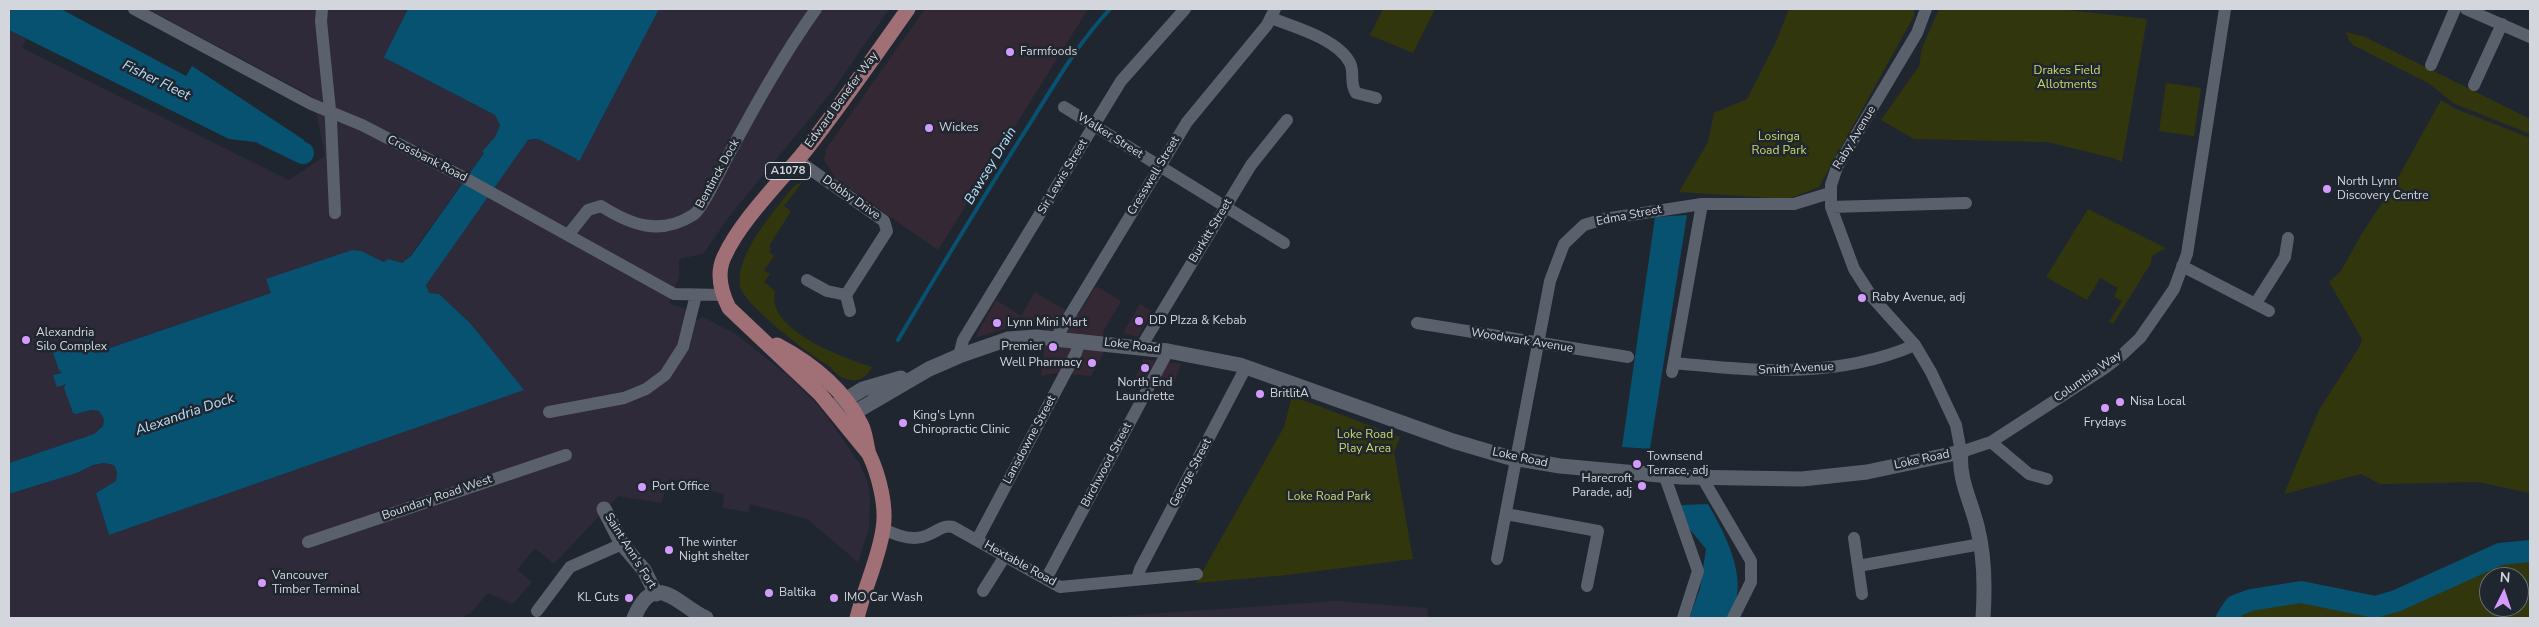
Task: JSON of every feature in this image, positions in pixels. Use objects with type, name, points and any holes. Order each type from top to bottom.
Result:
[{"type":"main road","name":"Edward Benefer Way","points":[[723,295],[721,273],[723,259],[729,248],[752,215],[829,120],[908,9]]},
{"type":"main road","points":[[723,295],[739,318],[843,410],[869,454],[879,486],[884,529],[857,618]]},
{"type":"street","name":"Crossbank Road","points":[[134,9],[311,104],[362,125],[463,177],[674,294],[723,295]]},
{"type":"street","points":[[322,9],[321,20],[331,112],[335,213]]},
{"type":"street","name":"Bentinck Dock","points":[[568,235],[588,210],[601,206],[624,220],[644,227],[676,224],[696,214],[753,111],[816,9]]},
{"type":"street","name":"Sir Lewis Street","points":[[959,356],[963,340],[1121,81],[1185,9]]},
{"type":"street","name":"Raby Avenue","points":[[1926,9],[1917,33],[1832,177],[1831,206],[1854,269],[1872,297],[1915,345],[1931,372],[1956,425],[1961,452]]},
{"type":"street","name":"Columbia Way","points":[[1961,452],[1990,442],[2105,368],[2140,338],[2174,290],[2186,254],[2225,9]]},
{"type":"street","points":[[2431,65],[2454,9]]},
{"type":"street","points":[[2466,9],[2530,37]]},
{"type":"street","points":[[1271,17],[1305,38]]},
{"type":"street","points":[[1271,17],[1321,38],[1338,50],[1349,60],[1352,68],[1352,88],[1356,93],[1376,98]]},
{"type":"street","name":"Cresswell Street","points":[[1056,338],[1187,122],[1271,17]]},
{"type":"street","points":[[2474,85],[2502,24]]},
{"type":"street","name":"Walker Street","points":[[1064,107],[1284,243]]},
{"type":"street","name":"Burkitt Street","points":[[1141,347],[1251,165],[1287,120]]},
{"type":"street","name":"Dobby Drive","points":[[797,160],[884,221],[886,227],[885,236],[846,295]]},
{"type":"street","name":"Edma Street","points":[[1497,559],[1550,281],[1564,244],[1584,225],[1604,219],[1702,204],[1794,204],[1830,193]]},
{"type":"street","points":[[1831,206],[1966,202]]},
{"type":"street","name":"Smith Avenue","points":[[1702,204],[1673,367],[1758,372],[1815,370],[1875,359],[1915,345]]},
{"type":"street","points":[[2256,303],[2285,257],[2288,238]]},
{"type":"street","points":[[2182,266],[2269,311]]},
{"type":"street","points":[[808,280],[828,291],[846,295],[850,311]]},
{"type":"street","points":[[549,412],[624,398],[646,389],[665,375],[683,347],[696,295]]},
{"type":"street","name":"Woodwark Avenue","points":[[1417,323],[1628,357]]},
{"type":"street","name":"Loke Road","points":[[843,410],[863,389],[929,369],[959,356],[1008,339],[1056,338],[1168,351],[1246,367],[1453,441],[1517,459],[1703,479],[1811,478],[1867,472],[1961,452],[1959,468],[1981,544],[1984,569],[1983,618]]},
{"type":"street","name":"Lansdowne Street","points":[[977,540],[1076,353],[1080,340]]},
{"type":"street","name":"Birchwood Street","points":[[1046,579],[1168,351]]},
{"type":"street","name":"George Street","points":[[1138,580],[1140,569],[1246,367]]},
{"type":"street","points":[[1990,442],[2029,474],[2047,479]]},
{"type":"street","name":"Boundary Road West","points":[[308,542],[566,455]]},
{"type":"street","points":[[1665,476],[1698,571],[1683,618]]},
{"type":"street","points":[[1703,479],[1751,561],[1751,582],[1733,618]]},
{"type":"street","name":"Saint Ann's Fort","points":[[604,510],[622,544],[644,570],[656,594]]},
{"type":"street","points":[[1506,514],[1598,531],[1587,586]]},
{"type":"street","name":"Hextable Road","points":[[884,529],[897,536],[909,537],[930,535],[941,527],[948,526],[1046,579],[1065,587],[1196,574]]},
{"type":"street","points":[[1854,538],[1862,594]]},
{"type":"street","points":[[537,610],[570,567],[622,544]]},
{"type":"street","points":[[1858,566],[1981,544]]},
{"type":"street","points":[[983,591],[1005,556]]},
{"type":"street","points":[[634,618],[640,604],[656,594],[675,596],[706,618]]},
{"type":"shaded area","points":[[148,9],[408,9],[383,59],[385,58],[495,115],[499,121],[499,128],[495,137],[407,260],[400,263],[388,259],[384,262],[361,251],[352,250],[267,279],[271,293],[94,353],[61,370],[62,373],[53,375],[67,387],[65,388],[73,413],[99,411],[104,419],[103,426],[94,434],[9,463],[9,30],[26,39],[22,48],[289,180],[325,156],[313,97]]},
{"type":"shaded area","points":[[659,9],[889,9],[834,89],[731,214],[703,254],[679,259],[679,277],[669,303],[688,310],[691,322],[703,317],[737,335],[786,374],[814,401],[829,419],[859,463],[868,483],[870,496],[869,528],[858,562],[807,519],[750,504],[748,512],[723,508],[724,494],[670,479],[661,503],[618,496],[554,564],[535,548],[517,570],[532,582],[513,604],[488,593],[470,614],[459,618],[9,618],[9,494],[77,473],[92,466],[105,463],[114,465],[117,472],[116,481],[96,493],[109,535],[523,390],[470,323],[439,294],[429,293],[426,285],[527,141],[538,139],[580,160]]},
{"type":"shaded area","points":[[925,9],[1088,9],[938,250],[836,179],[824,160],[826,149]]},
{"type":"shaded area","points":[[1096,286],[1121,301],[1103,332],[1103,354],[1091,376],[1056,373],[1041,376],[1047,325],[1013,326],[975,338],[996,300],[1021,316],[1035,292],[1063,309],[1078,315]]},
{"type":"shaded area","name":"DD PIzza & Kebab","points":[[1140,304],[1152,311],[1138,337],[1123,333]]},
{"type":"shaded area","points":[[1143,359],[1181,364],[1171,391],[1132,385]]},
{"type":"shaded area","points":[[1336,601],[1427,608],[1428,618],[1091,618]]},
{"type":"green space","points":[[1383,9],[1435,9],[1413,53],[1370,35]]},
{"type":"green space","name":"Losinga Road Park","points":[[1789,9],[1914,9],[1914,16],[1819,187],[1788,199],[1679,192],[1708,142],[1714,113],[1747,99],[1776,42]]},
{"type":"green space","name":"Drakes Field Allotments","points":[[1939,9],[2058,9],[2147,19],[2122,162],[2113,158],[2047,142],[1914,139],[1881,120],[1919,66],[1922,48]]},
{"type":"green space","points":[[2346,32],[2365,37],[2530,119],[2530,134],[2453,103],[2430,84],[2353,45]]},
{"type":"green space","points":[[2166,83],[2201,88],[2194,136],[2159,131]]},
{"type":"green space","points":[[2441,100],[2456,109],[2530,138],[2530,493],[2478,482],[2380,484],[2361,474],[2284,494],[2319,410],[2360,346],[2362,339],[2329,282],[2341,271],[2361,235],[2395,183]]},
{"type":"green space","points":[[803,181],[784,206],[791,211],[769,246],[771,248],[769,252],[774,256],[764,270],[770,274],[764,282],[775,291],[775,305],[782,318],[794,330],[826,349],[872,367],[861,379],[853,380],[841,377],[806,351],[752,305],[740,286],[740,274],[750,247],[793,187]]},
{"type":"green space","points":[[2088,209],[2166,248],[2152,256],[2151,263],[2113,324],[2109,322],[2122,301],[2114,297],[2118,288],[2100,278],[2087,300],[2046,277]]},
{"type":"green space","name":"Loke Road Park","points":[[1292,396],[1400,437],[1394,452],[1413,559],[1287,575],[1196,583],[1284,427]]},
{"type":"green space","points":[[2530,551],[2530,618],[2227,618],[2235,606],[2251,600],[2301,592],[2375,607],[2396,601],[2500,554]]},
{"type":"water","points":[[9,9],[61,9],[186,76],[192,66],[304,140],[305,148],[229,139],[9,30]]},
{"type":"water","name":"Alexandria Dock","points":[[408,9],[659,9],[580,160],[577,161],[577,159],[538,139],[528,140],[426,285],[429,293],[439,294],[470,323],[524,390],[109,535],[96,493],[116,481],[117,472],[114,465],[104,463],[93,465],[77,473],[9,494],[9,463],[94,434],[103,426],[104,419],[99,411],[91,410],[73,413],[64,388],[66,384],[57,387],[53,375],[62,373],[59,370],[53,353],[89,340],[95,353],[271,293],[266,279],[352,250],[361,251],[384,262],[388,259],[402,263],[411,256],[484,153],[482,152],[495,137],[500,125],[495,115],[385,58],[383,59]]},
{"type":"water","points":[[1687,215],[1650,449],[1622,447],[1655,217]]},
{"type":"water","points":[[1708,504],[1726,538],[1735,563],[1738,589],[1736,601],[1727,618],[1689,618],[1700,589],[1706,549],[1687,526],[1681,505]]},
{"type":"waterway","name":"Bawsey Drain","points":[[898,340],[1057,80],[1087,36],[1110,9]]},
{"type":"waterway","name":"Fisher Fleet","points":[[264,134],[303,153]]},
{"type":"waterway","points":[[2227,618],[2235,606],[2251,600],[2301,592],[2375,607],[2396,601],[2500,554],[2530,551]]},
{"type":"place","name":"Farmfoods","points":[[1010,52]]},
{"type":"place","name":"Wickes","points":[[929,128]]},
{"type":"place","name":"North Lynn Discovery Centre","points":[[2327,189]]},
{"type":"place","name":"Raby Avenue, adj","points":[[1862,298]]},
{"type":"place","name":"DD PIzza & Kebab","points":[[1139,321]]},
{"type":"place","name":"Lynn Mini Mart","points":[[997,323]]},
{"type":"place","name":"Alexandria Silo Complex","points":[[26,340]]},
{"type":"place","name":"Premier","points":[[1053,347]]},
{"type":"place","name":"Well Pharmacy","points":[[1092,363]]},
{"type":"place","name":"North End Laundrette","points":[[1145,368]]},
{"type":"place","name":"BritlitA","points":[[1260,394]]},
{"type":"place","name":"Nisa Local","points":[[2120,402]]},
{"type":"place","name":"Frydays","points":[[2105,408]]},
{"type":"place","name":"King's Lynn Chiropractic Clinic","points":[[903,423]]},
{"type":"place","name":"Townsend Terrace, adj","points":[[1637,464]]},
{"type":"place","name":"Harecroft Parade, adj","points":[[1642,486]]},
{"type":"place","name":"Port Office","points":[[642,487]]},
{"type":"place","name":"The winter Night shelter","points":[[669,550]]},
{"type":"place","name":"Vancouver Timber Terminal","points":[[262,583]]},
{"type":"place","name":"Baltika","points":[[769,593]]},
{"type":"place","name":"KL Cuts","points":[[629,598]]},
{"type":"place","name":"IMO Car Wash","points":[[834,598]]},
{"type":"park label","name":"Loke Road Play Area","points":[[1365,442]]}]
